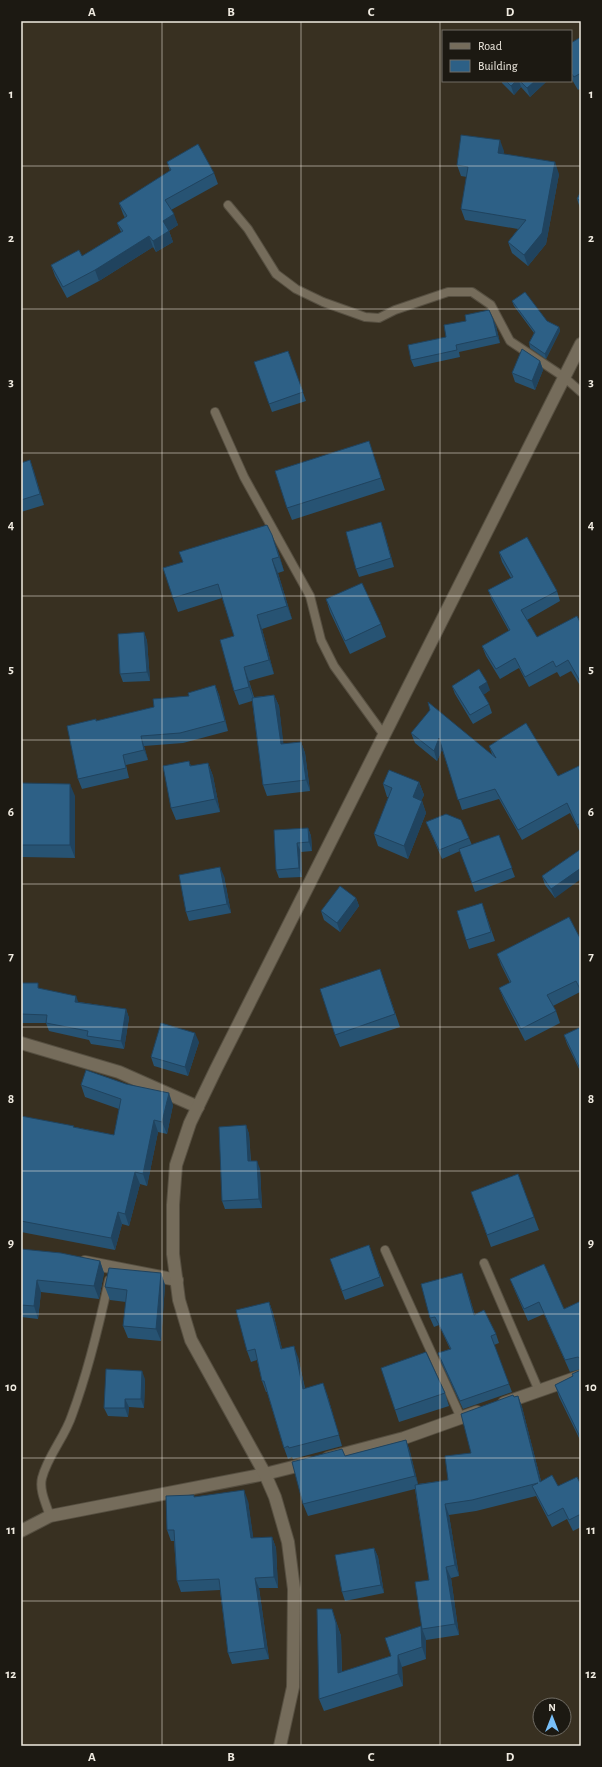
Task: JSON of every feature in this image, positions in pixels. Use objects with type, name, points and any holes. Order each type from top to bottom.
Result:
[{"type":"street","points":[[280,1746],[293,1687],[294,1589],[288,1542],[275,1497],[265,1474],[191,1340],[179,1300],[173,1254],[173,1205],[176,1165],[190,1123],[581,344]]},
{"type":"street","points":[[21,1043],[119,1072],[198,1107]]},
{"type":"street","points":[[74,1260],[176,1280]]},
{"type":"street","points":[[21,1531],[27,1526],[50,1516],[265,1474],[404,1438],[581,1376]]},
{"type":"lane","points":[[228,205],[248,230],[276,274],[303,292],[323,302],[365,317],[379,318],[395,310],[448,292],[472,292],[491,305],[510,341],[564,377],[581,392]]},
{"type":"lane","points":[[215,412],[244,477],[310,596],[321,640],[334,666],[384,735]]},
{"type":"lane","points":[[385,1250],[461,1418]]},
{"type":"lane","points":[[484,1263],[539,1391]]},
{"type":"lane","points":[[50,1516],[41,1492],[41,1479],[50,1456],[72,1416],[100,1324],[111,1267]]},
{"type":"building","points":[[581,37],[581,73],[574,77],[572,74],[572,42]]},
{"type":"building","points":[[507,82],[515,82],[511,86]]},
{"type":"building","points":[[521,82],[534,82],[527,88]]},
{"type":"building","points":[[461,135],[500,140],[498,153],[555,162],[542,233],[524,255],[508,242],[526,220],[461,209],[468,167],[457,165]]},
{"type":"building","points":[[198,144],[214,173],[165,200],[174,214],[163,221],[169,231],[153,241],[149,236],[95,270],[63,287],[51,265],[79,250],[82,256],[123,231],[117,223],[127,216],[119,203],[171,170],[167,162]]},
{"type":"building","points":[[581,191],[581,201],[577,199]]},
{"type":"building","points":[[525,292],[547,321],[559,327],[545,354],[529,343],[535,332],[512,301]]},
{"type":"building","points":[[489,310],[497,336],[456,345],[457,350],[411,360],[408,345],[446,337],[444,325],[466,321],[465,315]]},
{"type":"building","points":[[522,349],[540,361],[532,381],[512,373]]},
{"type":"building","points":[[288,351],[303,392],[269,404],[254,362]]},
{"type":"building","points":[[369,441],[381,478],[287,508],[275,471]]},
{"type":"building","points":[[30,460],[40,494],[21,500],[21,463]]},
{"type":"building","points":[[381,522],[391,558],[356,569],[346,532]]},
{"type":"building","points":[[267,525],[279,557],[272,559],[287,606],[257,615],[269,660],[244,667],[249,687],[234,691],[220,640],[234,636],[218,584],[173,598],[163,568],[183,562],[179,552]]},
{"type":"building","points":[[527,537],[557,591],[521,610],[537,637],[577,616],[581,624],[581,683],[568,660],[556,667],[553,661],[525,677],[515,658],[496,669],[482,646],[510,630],[488,590],[513,577],[499,552]]},
{"type":"building","points":[[362,583],[381,624],[345,641],[326,599]]},
{"type":"building","points":[[144,632],[147,672],[120,674],[118,634]]},
{"type":"building","points":[[479,669],[487,682],[479,687],[489,704],[470,715],[452,686]]},
{"type":"building","points":[[215,685],[225,721],[180,733],[141,736],[144,750],[123,755],[126,768],[78,779],[67,726],[96,719],[96,721],[154,707],[153,699],[189,696],[188,693]]},
{"type":"building","points":[[274,695],[281,744],[301,742],[306,780],[263,785],[252,698]]},
{"type":"building","points":[[428,702],[496,758],[489,746],[526,723],[558,776],[581,765],[581,823],[577,825],[567,803],[518,830],[495,789],[458,800],[439,738],[434,751],[411,733],[430,710]]},
{"type":"building","points":[[189,761],[190,766],[208,763],[215,799],[171,808],[163,766]]},
{"type":"building","points":[[389,770],[419,782],[413,797],[422,801],[404,846],[374,834],[392,788],[383,784]]},
{"type":"building","points":[[21,783],[70,784],[70,845],[21,845]]},
{"type":"building","points":[[446,814],[461,820],[469,838],[439,850],[426,822]]},
{"type":"building","points":[[308,828],[309,842],[297,843],[299,868],[276,870],[274,830]]},
{"type":"building","points":[[499,835],[512,868],[472,883],[459,849]]},
{"type":"building","points":[[581,849],[581,868],[551,889],[542,876]]},
{"type":"building","points":[[220,867],[227,904],[186,912],[179,875]]},
{"type":"building","points":[[340,886],[356,898],[337,923],[321,911]]},
{"type":"building","points":[[482,903],[491,932],[466,940],[457,911]]},
{"type":"building","points":[[569,917],[581,940],[581,991],[576,981],[547,995],[556,1011],[521,1029],[499,988],[511,982],[497,954]]},
{"type":"building","points":[[380,969],[395,1014],[335,1035],[320,989]]},
{"type":"building","points":[[21,983],[38,983],[38,988],[76,996],[75,1002],[126,1009],[121,1041],[87,1036],[88,1031],[46,1023],[47,1015],[21,1014]]},
{"type":"building","points":[[161,1023],[195,1033],[185,1067],[151,1057]]},
{"type":"building","points":[[581,1027],[581,1071],[564,1035]]},
{"type":"building","points":[[86,1070],[126,1084],[169,1093],[162,1122],[154,1120],[143,1174],[135,1172],[125,1214],[118,1212],[111,1238],[21,1221],[21,1116],[114,1135],[121,1099],[81,1085]]},
{"type":"building","points":[[246,1125],[248,1161],[257,1161],[259,1199],[222,1201],[219,1127]]},
{"type":"building","points":[[518,1174],[534,1217],[487,1235],[471,1192]]},
{"type":"building","points":[[369,1245],[380,1277],[342,1291],[330,1259]]},
{"type":"building","points":[[21,1249],[61,1253],[100,1261],[94,1286],[37,1280],[34,1306],[21,1305]]},
{"type":"building","points":[[544,1264],[564,1309],[581,1301],[581,1359],[578,1357],[565,1360],[539,1302],[524,1309],[510,1279]]},
{"type":"building","points":[[109,1268],[161,1273],[156,1329],[123,1326],[127,1290],[105,1287]]},
{"type":"building","points":[[462,1273],[474,1315],[484,1310],[496,1334],[491,1336],[509,1384],[460,1401],[438,1353],[451,1349],[435,1317],[430,1318],[421,1284]]},
{"type":"building","points":[[269,1302],[281,1349],[294,1346],[303,1389],[323,1383],[339,1435],[284,1448],[264,1381],[262,1381],[255,1349],[247,1351],[236,1310]]},
{"type":"building","points":[[426,1352],[445,1393],[395,1410],[381,1368]]},
{"type":"building","points":[[106,1369],[142,1371],[141,1399],[125,1399],[125,1408],[104,1408]]},
{"type":"building","points":[[581,1370],[581,1439],[555,1385]]},
{"type":"building","points":[[513,1395],[514,1397],[518,1396],[540,1482],[552,1475],[558,1486],[577,1477],[581,1485],[581,1514],[569,1520],[563,1508],[548,1516],[532,1486],[538,1483],[472,1500],[445,1504],[455,1565],[446,1567],[455,1624],[422,1629],[415,1582],[429,1580],[415,1485],[448,1480],[445,1456],[471,1453],[461,1414]]},
{"type":"building","points":[[406,1440],[415,1476],[303,1504],[292,1462],[342,1449],[345,1456]]},
{"type":"building","points":[[244,1490],[251,1538],[272,1537],[274,1577],[255,1578],[265,1648],[228,1653],[219,1579],[177,1581],[174,1530],[167,1530],[166,1496],[194,1495],[194,1497]]},
{"type":"building","points":[[374,1548],[381,1585],[342,1592],[335,1555]]},
{"type":"building","points":[[317,1609],[332,1609],[336,1623],[338,1673],[391,1656],[385,1638],[421,1626],[422,1647],[398,1655],[398,1674],[319,1699]]}]
